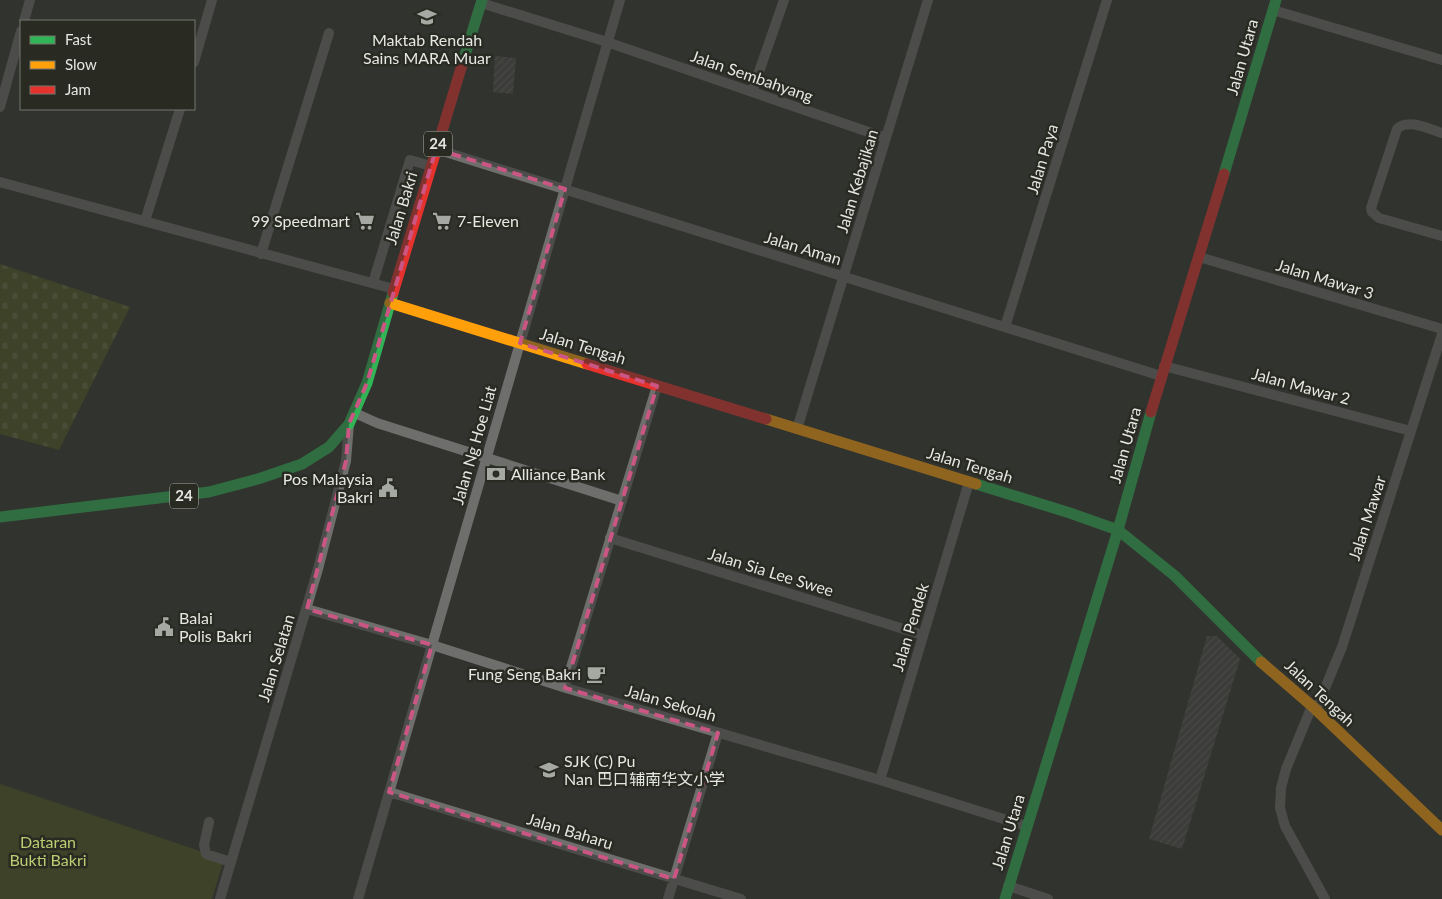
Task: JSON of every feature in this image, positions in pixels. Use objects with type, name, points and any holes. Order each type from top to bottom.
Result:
[{"type":"street","points":[[24,20],[30,0]]},
{"type":"street","points":[[195,59],[212,0]]},
{"type":"street","name":"Jalan Ng Hoe Liat","points":[[358,899],[565,189],[602,41],[620,0]]},
{"type":"street","points":[[752,92],[784,0]]},
{"type":"street","name":"Jalan Kebajikan","points":[[797,429],[928,0]]},
{"type":"street","name":"Jalan Paya","points":[[1005,327],[1107,0]]},
{"type":"street","name":"Jalan Sembahyang","points":[[481,2],[602,41],[886,138]]},
{"type":"street","name":"Jalan Bakri","points":[[349,424],[367,383],[481,2]]},
{"type":"street","points":[[1274,5],[1442,60]]},
{"type":"street","name":"Jalan Utara","points":[[1004,899],[1118,530],[1170,370],[1199,257],[1274,5]]},
{"type":"street","points":[[261,254],[329,32]]},
{"type":"street","points":[[0,107],[17,62],[20,39]]},
{"type":"street","points":[[145,221],[180,110]]},
{"type":"street","points":[[1442,133],[1411,124],[1402,125],[1397,129],[1371,208],[1372,212],[1380,218],[1442,236]]},
{"type":"street","name":"Jalan Aman","points":[[436,149],[1005,327],[1170,370]]},
{"type":"street","points":[[373,283],[410,160],[431,166]]},
{"type":"street","points":[[0,182],[394,289]]},
{"type":"street","name":"Jalan Mawar 3","points":[[1199,257],[1442,329]]},
{"type":"street","name":"Jalan Tengah","points":[[390,303],[1070,513],[1118,530],[1175,576],[1255,656],[1314,708],[1442,830]]},
{"type":"street","name":"Jalan Mawar","points":[[1325,899],[1286,826],[1280,808],[1281,788],[1286,769],[1342,647],[1442,334]]},
{"type":"street","name":"Jalan Mawar 2","points":[[1170,370],[1411,431]]},
{"type":"street","points":[[565,687],[657,386]]},
{"type":"street","points":[[355,413],[372,421],[622,501]]},
{"type":"street","name":"24","points":[[0,517],[214,491],[258,480],[307,462],[329,447],[349,424]]},
{"type":"street","name":"Jalan Selatan","points":[[223,899],[231,862],[306,609],[346,461],[349,424]]},
{"type":"street","name":"Jalan Pendek","points":[[880,780],[969,482]]},
{"type":"street","name":"Jalan Sia Lee Swee","points":[[610,538],[923,635]]},
{"type":"street","name":"Jalan Sekolah","points":[[306,609],[880,780],[1026,826]]},
{"type":"street","points":[[668,899],[718,733]]},
{"type":"street","name":"Jalan Baharu","points":[[389,792],[741,899]]},
{"type":"street","points":[[209,822],[204,845],[206,854],[231,862]]},
{"type":"street","points":[[1008,886],[1048,899]]},
{"type":"highlighted area","points":[[436,149],[565,189],[520,343],[657,386],[565,688],[718,733],[674,879],[389,792],[432,645],[307,609],[346,461],[349,424],[367,383]]},
{"type":"green space","points":[[0,264],[130,307],[59,450],[0,434]]},
{"type":"green space","name":"Dataran Bukti Bakri","points":[[0,784],[224,859],[212,899],[0,899]]},
{"type":"building","points":[[495,56],[516,58],[513,94],[493,92]]},
{"type":"building","points":[[1207,636],[1217,636],[1240,659],[1182,849],[1149,839]]},
{"type":"traffic: fast","points":[[462,65],[482,0]]},
{"type":"traffic: fast","points":[[1224,174],[1276,0]]},
{"type":"traffic: fast","points":[[0,517],[209,492],[258,479],[302,464],[329,447],[349,424],[367,383],[393,293]]},
{"type":"traffic: fast","points":[[1005,899],[1118,530],[1151,412]]},
{"type":"traffic: fast","points":[[976,484],[1118,530],[1175,576],[1261,662]]},
{"type":"traffic: slow","points":[[390,303],[587,364]]},
{"type":"traffic: slow","points":[[766,419],[976,484]]},
{"type":"traffic: slow","points":[[1261,662],[1312,706],[1442,830]]},
{"type":"traffic: jam","points":[[393,293],[462,65]]},
{"type":"traffic: jam","points":[[1151,412],[1224,174]]},
{"type":"traffic: jam","points":[[587,364],[766,419]]},
{"type":"place","name":"Maktab Rendah Sains MARA Muar","points":[[427,17]]},
{"type":"place","name":"99 Speedmart","points":[[365,221]]},
{"type":"place","name":"7-Eleven","points":[[442,221]]},
{"type":"place","name":"Alliance Bank","points":[[496,474]]},
{"type":"place","name":"Pos Malaysia Bakri","points":[[388,488]]},
{"type":"place","name":"Balai Polis Bakri","points":[[164,627]]},
{"type":"place","name":"Fung Seng Bakri","points":[[596,674]]},
{"type":"place","name":"SJK (C) Pu Nan 巴口辅南华文小学","points":[[549,770]]}]
